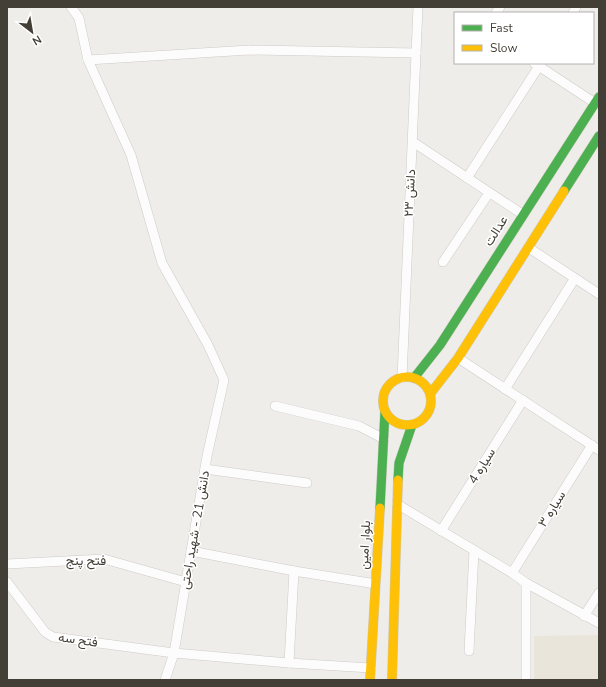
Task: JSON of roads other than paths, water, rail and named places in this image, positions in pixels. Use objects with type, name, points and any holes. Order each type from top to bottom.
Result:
[{"type":"street","points":[[71,7],[79,18],[88,60],[250,50],[416,53]]},
{"type":"street","name":"دانش ۲۳","points":[[402,378],[418,7]]},
{"type":"street","name":"دانش 21 - شهید راحتی","points":[[88,60],[131,155],[162,263],[208,344],[224,380],[205,469],[174,653],[165,680]]},
{"type":"street","points":[[467,178],[538,64],[597,100]]},
{"type":"street","name":"عدالت","points":[[414,378],[440,345],[522,214],[597,100]]},
{"type":"street","points":[[430,394],[458,358],[599,136]]},
{"type":"street","points":[[412,142],[522,214]]},
{"type":"street","points":[[443,262],[489,193]]},
{"type":"street","points":[[529,248],[599,294]]},
{"type":"street","points":[[505,389],[575,278]]},
{"type":"street","points":[[458,358],[596,447]]},
{"type":"street","points":[[392,680],[398,463],[402,448],[412,425],[426,416],[431,406],[430,394],[424,384],[414,378],[402,378],[391,384],[384,394],[383,400],[385,411],[388,417],[397,423],[412,425]]},
{"type":"street","name":"سیاره 4","points":[[441,531],[523,400]]},
{"type":"street","points":[[275,406],[359,426],[384,439],[396,438],[402,448]]},
{"type":"street","name":"بلوار امین","points":[[370,680],[385,411]]},
{"type":"street","name":"سیاره ۳","points":[[512,573],[596,447]]},
{"type":"street","points":[[205,469],[307,483]]},
{"type":"street","points":[[397,504],[512,573],[526,583],[599,624]]},
{"type":"street","points":[[469,651],[474,550]]},
{"type":"street","points":[[191,552],[294,572],[376,584]]},
{"type":"street","name":"فتح پنج","points":[[7,564],[104,559],[186,582]]},
{"type":"street","points":[[289,663],[294,572]]},
{"type":"street","name":"فتح سه","points":[[7,582],[45,632],[53,637],[174,653],[289,663],[371,668]]},
{"type":"street","points":[[526,583],[526,680]]},
{"type":"street","points":[[584,616],[599,593]]}]
